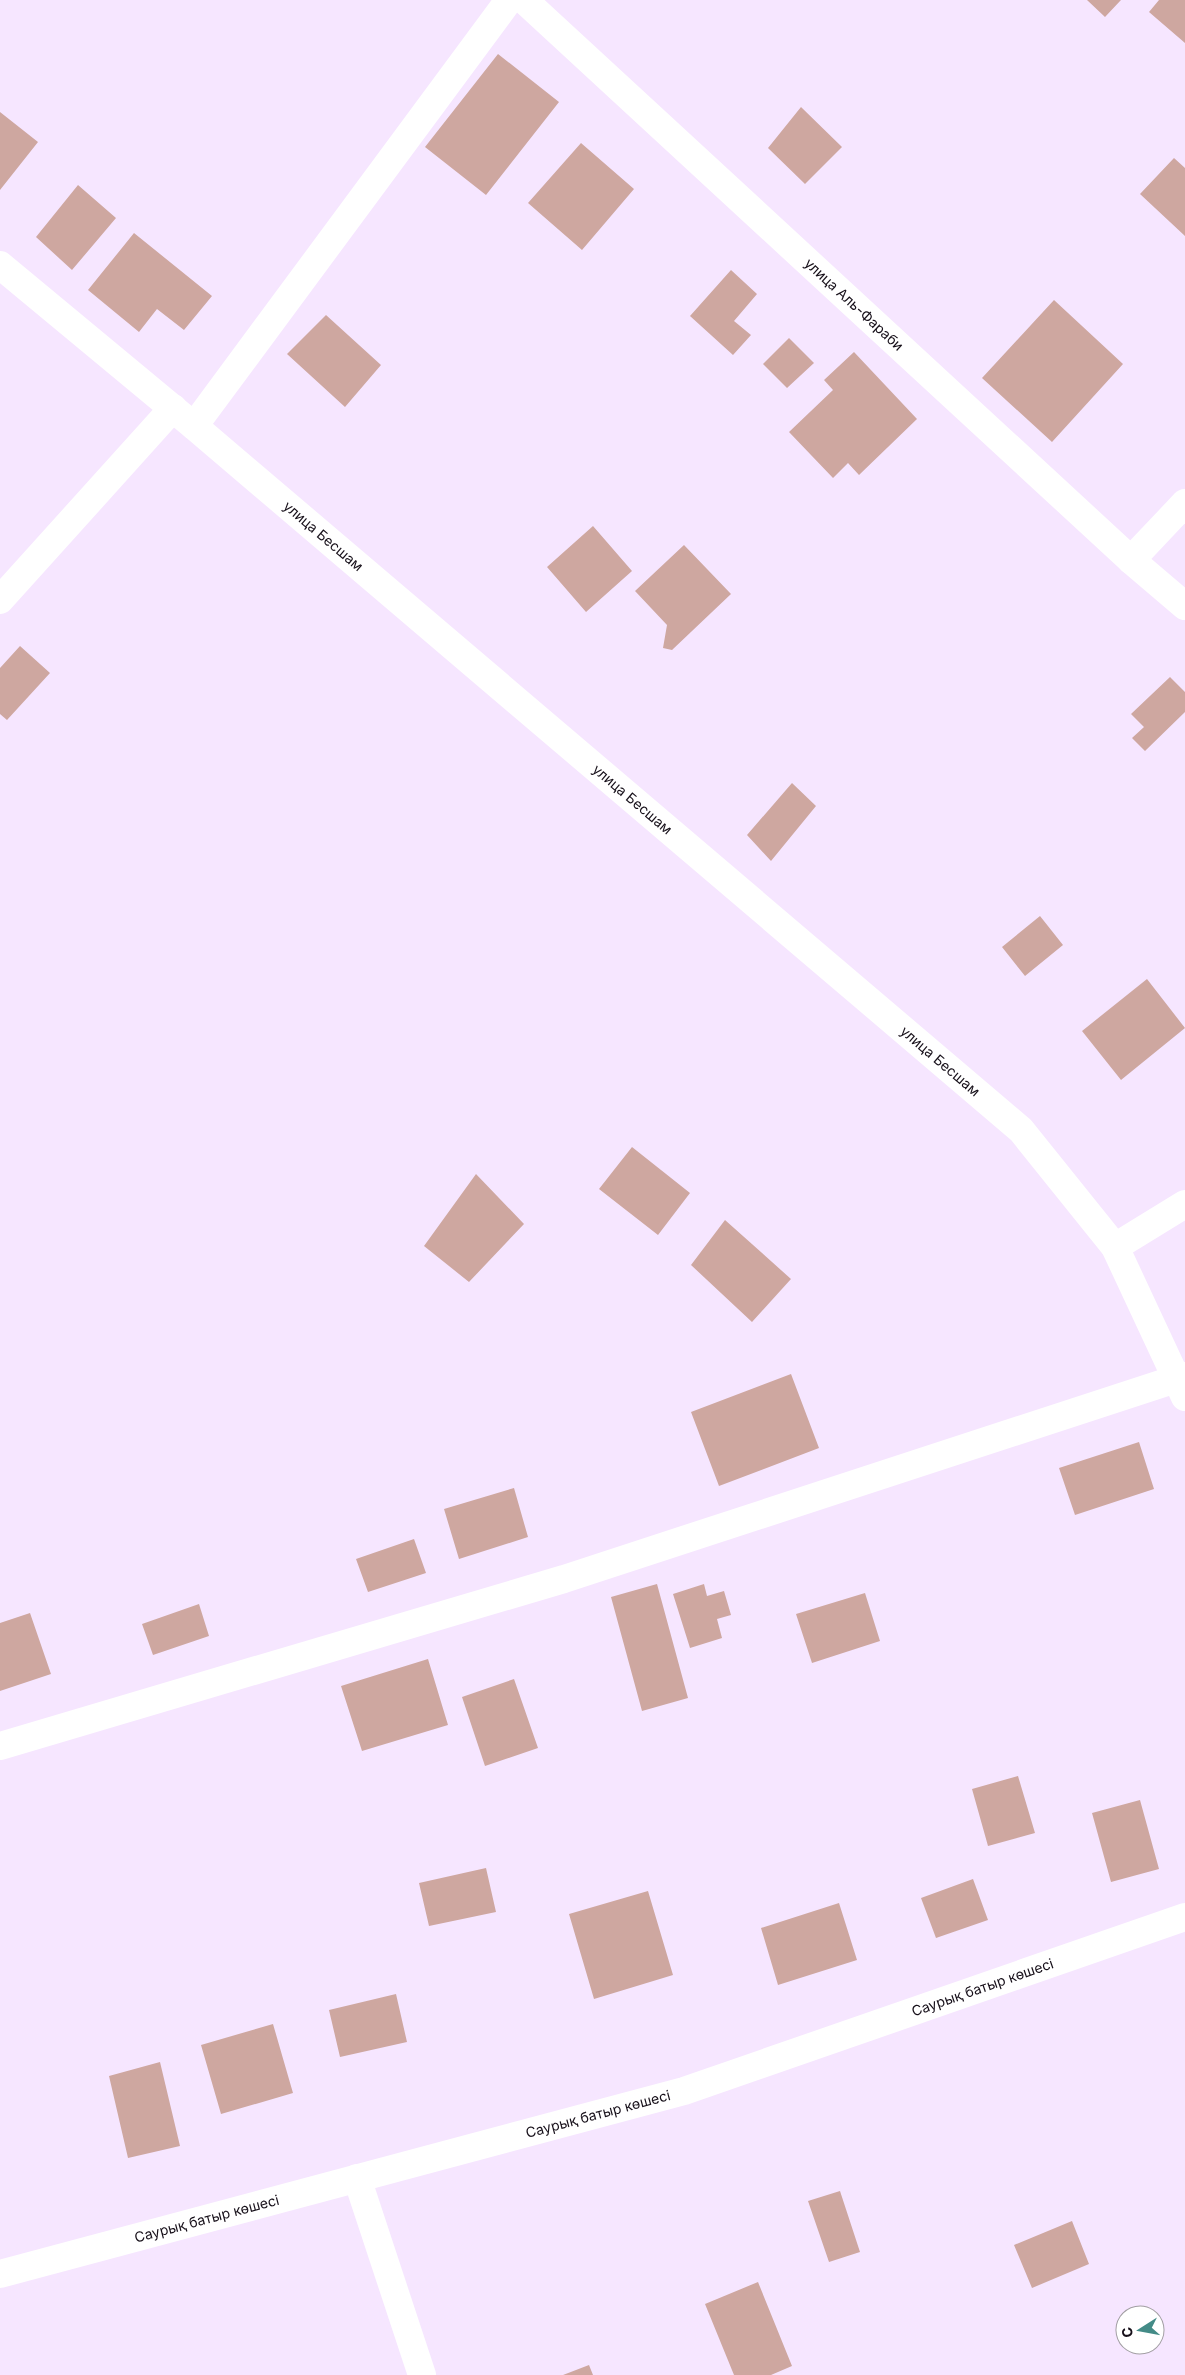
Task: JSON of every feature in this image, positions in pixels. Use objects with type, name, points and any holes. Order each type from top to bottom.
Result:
[{"type":"street","points":[[194,426],[509,0]]},
{"type":"street","name":"улица Аль-Фараби","points":[[524,0],[1131,560],[1185,606]]},
{"type":"street","name":"улица Бесшам","points":[[0,265],[174,408],[1021,1130],[1115,1247],[1182,1384]]},
{"type":"street","points":[[0,600],[174,408]]},
{"type":"street","points":[[1131,560],[1185,503]]},
{"type":"street","points":[[1115,1247],[1185,1204]]},
{"type":"street","points":[[0,1746],[564,1579],[1182,1384]]},
{"type":"street","name":"Саурық батыр көшесі","points":[[0,2274],[684,2091],[1185,1917]]},
{"type":"street","points":[[357,2178],[422,2375]]},
{"type":"building","points":[[1087,0],[1121,0],[1105,17]]},
{"type":"building","points":[[1159,0],[1185,0],[1185,43],[1149,12]]},
{"type":"building","points":[[498,54],[559,102],[486,195],[425,147]]},
{"type":"building","points":[[801,107],[842,147],[805,184],[768,148]]},
{"type":"building","points":[[0,112],[38,142],[0,190]]},
{"type":"building","points":[[581,143],[634,189],[582,250],[528,203]]},
{"type":"building","points":[[1174,158],[1185,168],[1185,236],[1140,194]]},
{"type":"building","points":[[78,185],[116,218],[72,270],[36,237]]},
{"type":"building","points":[[134,233],[212,296],[184,330],[157,309],[139,332],[88,290]]},
{"type":"building","points":[[731,270],[757,294],[734,321],[751,335],[733,355],[690,316]]},
{"type":"building","points":[[1054,300],[1123,364],[1052,442],[982,378]]},
{"type":"building","points":[[326,315],[381,365],[345,407],[287,354]]},
{"type":"building","points":[[789,338],[814,363],[787,388],[763,364]]},
{"type":"building","points":[[854,352],[917,419],[859,475],[848,463],[833,478],[789,432],[833,390],[824,380]]},
{"type":"building","points":[[593,526],[632,571],[586,612],[547,567]]},
{"type":"building","points":[[684,545],[731,594],[672,650],[663,648],[667,625],[635,591]]},
{"type":"building","points":[[20,646],[50,673],[7,720],[0,714],[0,668]]},
{"type":"building","points":[[1170,677],[1185,692],[1185,712],[1145,751],[1132,738],[1144,727],[1131,714]]},
{"type":"building","points":[[792,783],[816,806],[771,861],[747,835]]},
{"type":"building","points":[[1040,916],[1063,945],[1025,976],[1002,947]]},
{"type":"building","points":[[1147,979],[1185,1028],[1121,1080],[1082,1031]]},
{"type":"building","points":[[632,1147],[690,1193],[658,1235],[599,1189]]},
{"type":"building","points":[[476,1174],[524,1224],[469,1282],[424,1246]]},
{"type":"building","points":[[725,1220],[791,1279],[752,1322],[691,1265]]},
{"type":"building","points":[[791,1374],[819,1448],[719,1486],[691,1412]]},
{"type":"building","points":[[1139,1442],[1154,1489],[1075,1515],[1059,1468]]},
{"type":"building","points":[[514,1488],[528,1537],[459,1559],[444,1509]]},
{"type":"building","points":[[414,1539],[426,1573],[368,1592],[356,1559]]},
{"type":"building","points":[[657,1584],[688,1698],[642,1711],[611,1597]]},
{"type":"building","points":[[704,1584],[707,1596],[724,1591],[731,1615],[717,1619],[722,1638],[690,1648],[673,1594]]},
{"type":"building","points":[[865,1593],[880,1641],[812,1663],[796,1614]]},
{"type":"building","points":[[199,1604],[209,1636],[153,1655],[142,1624]]},
{"type":"building","points":[[30,1613],[51,1674],[0,1691],[0,1623]]},
{"type":"building","points":[[428,1659],[448,1725],[362,1751],[341,1686]]},
{"type":"building","points":[[514,1679],[538,1748],[485,1766],[462,1697]]},
{"type":"building","points":[[1018,1776],[1035,1833],[988,1846],[972,1789]]},
{"type":"building","points":[[1140,1800],[1159,1869],[1111,1882],[1092,1813]]},
{"type":"building","points":[[486,1868],[496,1912],[429,1926],[419,1883]]},
{"type":"building","points":[[973,1879],[988,1920],[936,1938],[921,1898]]},
{"type":"building","points":[[648,1891],[673,1975],[594,1999],[569,1914]]},
{"type":"building","points":[[839,1903],[857,1960],[778,1985],[761,1928]]},
{"type":"building","points":[[396,1994],[407,2042],[340,2057],[329,2010]]},
{"type":"building","points":[[273,2024],[293,2093],[221,2114],[201,2045]]},
{"type":"building","points":[[160,2062],[180,2146],[128,2158],[109,2076]]},
{"type":"building","points":[[840,2191],[860,2252],[829,2262],[808,2201]]},
{"type":"building","points":[[1072,2221],[1089,2264],[1032,2288],[1014,2245]]},
{"type":"building","points":[[758,2282],[792,2366],[771,2375],[734,2375],[705,2304]]},
{"type":"building","points":[[589,2365],[593,2375],[563,2375]]}]
